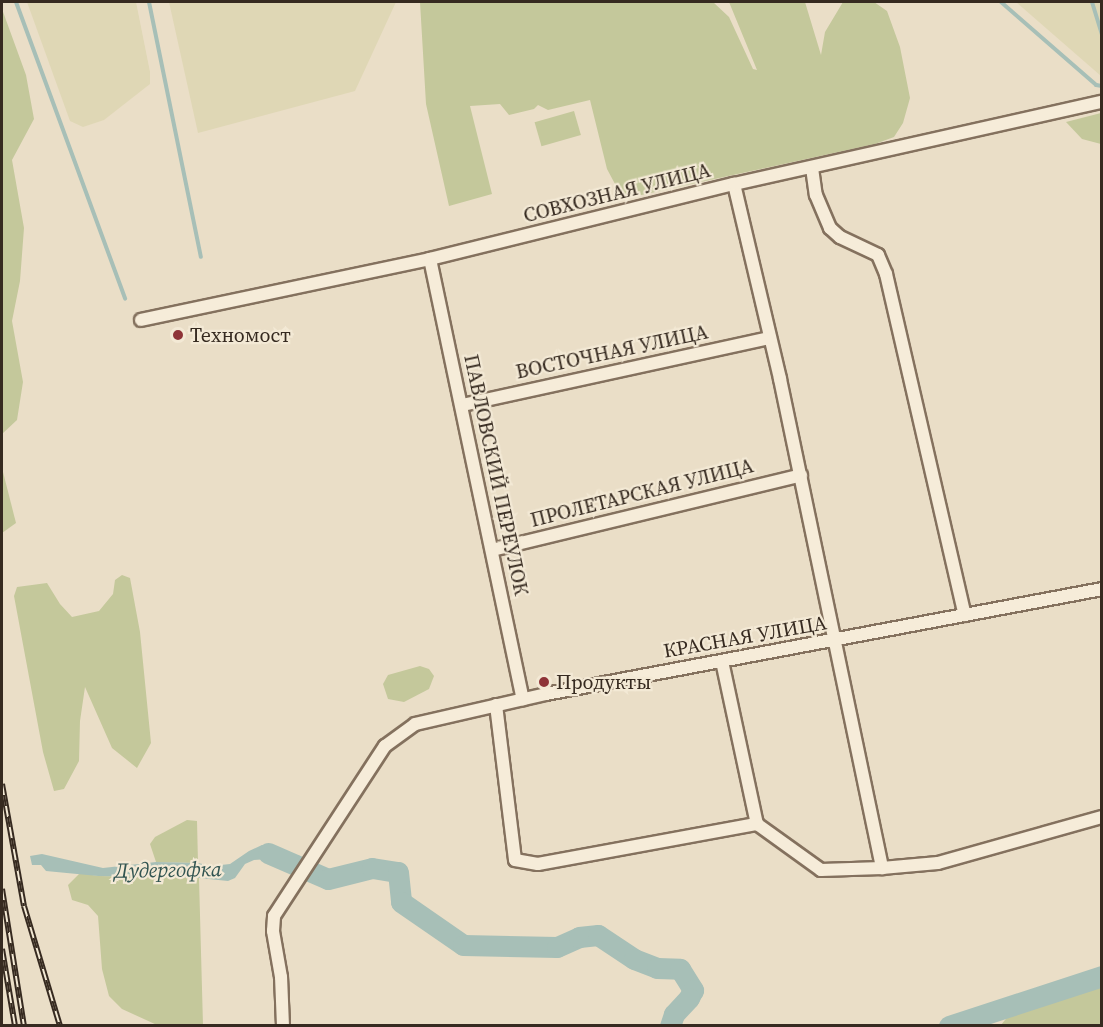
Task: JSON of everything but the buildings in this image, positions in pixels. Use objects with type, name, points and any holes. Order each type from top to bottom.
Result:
[{"type":"street","name":"СОВХОЗНАЯ УЛИЦА","points":[[141,320],[430,259],[734,184],[1101,102]]},
{"type":"street","points":[[812,168],[816,195],[830,228],[840,237],[878,255],[886,274],[965,615]]},
{"type":"street","points":[[734,184],[801,475],[882,868]]},
{"type":"street","name":"ПАВЛОВСКИЙ ПЕРЕУЛОК","points":[[430,259],[523,699]]},
{"type":"street","name":"ВОСТОЧНАЯ УЛИЦА","points":[[462,405],[770,338]]},
{"type":"street","name":"ПРОЛЕТАРСКАЯ УЛИЦА","points":[[492,550],[801,475]]},
{"type":"street","name":"КРАСНАЯ УЛИЦА","points":[[283,1026],[281,977],[273,931],[274,916],[385,747],[398,734],[415,724],[523,699],[1101,589]]},
{"type":"street","points":[[722,661],[757,824],[820,870],[882,868],[938,862],[1101,817]]},
{"type":"street","points":[[496,705],[515,860],[538,864],[757,824]]},
{"type":"shaded area","points":[[27,2],[136,2],[150,72],[150,84],[104,120],[83,127],[70,121]]},
{"type":"shaded area","points":[[169,2],[396,2],[355,91],[198,133]]},
{"type":"shaded area","points":[[1016,2],[1101,2],[1101,76]]},
{"type":"green space","points":[[420,2],[713,2],[729,17],[753,69],[757,70],[729,2],[805,2],[821,55],[825,32],[843,2],[874,2],[887,11],[900,47],[910,98],[903,123],[894,137],[875,144],[623,199],[607,169],[590,100],[548,110],[538,105],[534,109],[509,115],[500,104],[470,106],[492,194],[449,206],[426,104]]},
{"type":"green space","points":[[2,9],[26,75],[34,119],[12,160],[24,228],[20,281],[12,321],[23,382],[17,420],[2,434]]},
{"type":"green space","points":[[574,111],[581,135],[541,146],[535,122]]},
{"type":"green space","points":[[1101,113],[1101,144],[1082,139],[1066,122]]},
{"type":"green space","points":[[2,468],[16,523],[2,533]]},
{"type":"green space","points":[[122,575],[130,578],[140,632],[151,743],[137,768],[112,748],[85,687],[80,721],[79,761],[64,789],[54,791],[43,752],[14,596],[17,587],[47,583],[60,604],[72,617],[99,611],[113,594],[115,580]]},
{"type":"green space","points":[[420,666],[429,669],[434,676],[429,689],[404,702],[388,699],[383,684],[388,675]]},
{"type":"green space","points":[[187,820],[197,821],[198,863],[156,862],[150,844],[155,837]]},
{"type":"green space","points":[[80,873],[98,876],[199,878],[203,1025],[157,1025],[122,1009],[109,996],[102,969],[98,916],[88,905],[72,900],[68,885]]},
{"type":"green space","points":[[1101,981],[1101,1025],[1001,1025],[1013,1010]]},
{"type":"water","points":[[262,845],[300,856],[291,869],[268,859],[254,860],[245,864],[235,878],[228,881],[199,878],[98,876],[46,871],[41,865],[32,865],[30,856],[42,854],[103,868],[156,862],[198,863],[212,866],[230,864]]},
{"type":"waterway","points":[[16,2],[125,299]]},
{"type":"waterway","points":[[149,2],[201,257]]},
{"type":"waterway","points":[[1001,2],[1096,85],[1102,86]]},
{"type":"waterway","points":[[1092,2],[1102,34]]},
{"type":"waterway","name":"Дудергофка","points":[[268,853],[328,879],[372,868],[398,872],[401,902],[463,945],[557,947],[579,937],[598,935],[634,959],[657,968],[680,969],[693,990],[689,998],[674,1014],[670,1026]]},
{"type":"waterway","name":"Дудергофка","points":[[949,1026],[1102,976]]},
{"type":"railway","points":[[2,784],[24,906],[60,1026]]},
{"type":"railway","points":[[2,889],[24,1026]]},
{"type":"railway","points":[[2,949],[15,1026]]},
{"type":"place","name":"Техномост","points":[[178,335]]},
{"type":"place","name":"Продукты","points":[[544,682]]}]
